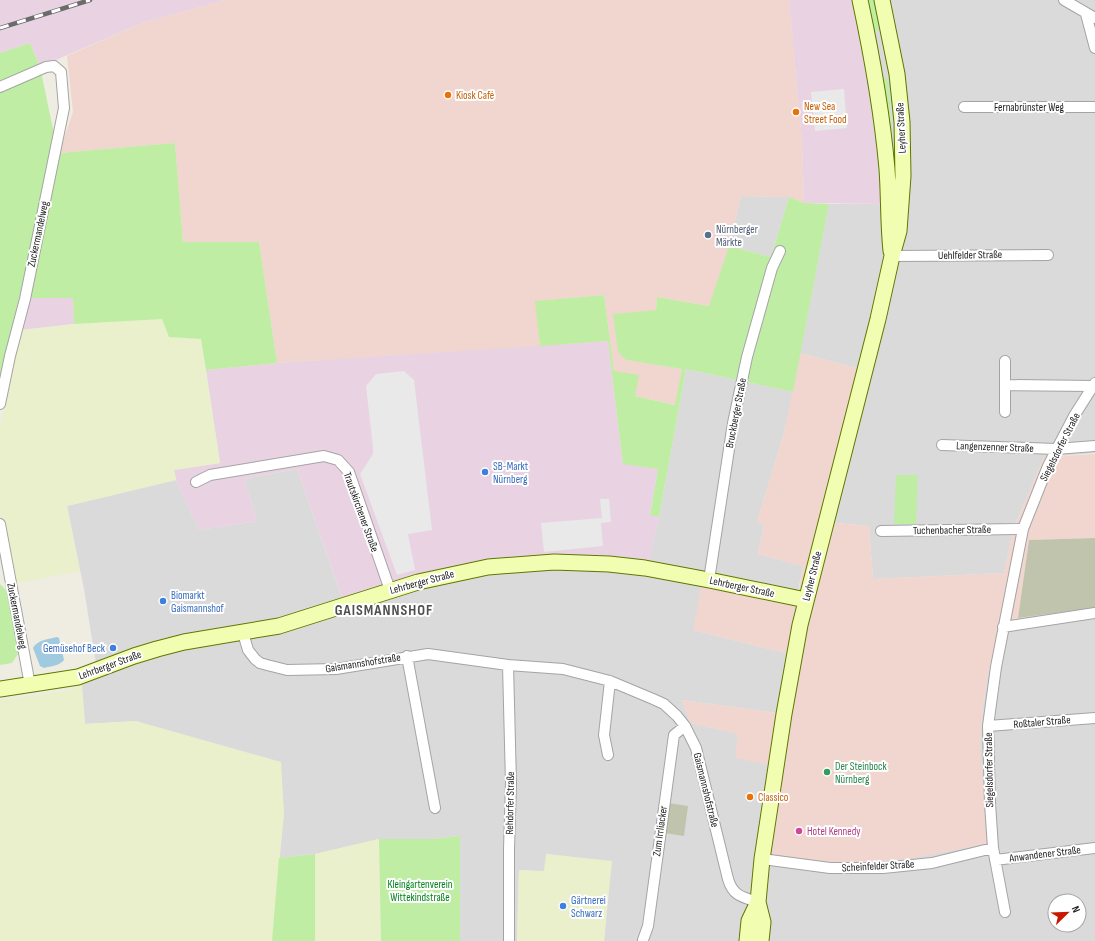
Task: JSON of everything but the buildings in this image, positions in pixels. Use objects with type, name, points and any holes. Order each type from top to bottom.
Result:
[{"type":"main road","name":"Leyher Straße","points":[[860,0],[875,78],[886,156],[889,200],[888,229],[892,256]]},
{"type":"main road","name":"Leyher Straße","points":[[747,941],[750,921],[758,902],[762,859],[784,714],[806,600],[899,231],[902,193],[902,140],[897,79],[882,0]]},
{"type":"main road","name":"Lehrberger Straße","points":[[0,689],[78,677],[134,656],[173,644],[274,628],[390,590],[439,577],[488,567],[554,562],[627,566],[709,580],[806,600]]},
{"type":"main road","name":"Leyher Straße","points":[[758,902],[763,922],[762,941]]},
{"type":"street","points":[[1064,0],[1090,16],[1095,48]]},
{"type":"street","name":"Zuckermandelweg","points":[[0,87],[46,67],[54,66],[61,72],[64,108],[25,299],[10,356],[0,404]]},
{"type":"street","name":"Fernabrünster Weg","points":[[964,107],[1095,106]]},
{"type":"street","name":"Bruckberger Straße","points":[[709,580],[733,423],[742,379],[772,268],[780,251]]},
{"type":"street","name":"Uehlfelder Straße","points":[[892,256],[1048,255]]},
{"type":"street","points":[[1005,361],[1005,412]]},
{"type":"street","name":"Siegelsdorfer Straße","points":[[1005,385],[1094,385]]},
{"type":"street","name":"Siegelsdorfer Straße","points":[[1004,912],[993,848],[988,726],[1002,627],[1023,529],[1056,449],[1074,416],[1094,385]]},
{"type":"street","name":"Langenzenner Straße","points":[[942,445],[1056,449],[1095,446]]},
{"type":"street","name":"Trautskirchener Straße","points":[[196,482],[210,475],[294,460],[324,456],[338,460],[349,472],[390,590]]},
{"type":"street","name":"Zuckermandelweg","points":[[0,524],[30,685]]},
{"type":"street","name":"Tuchenbacher Straße","points":[[881,531],[1023,529]]},
{"type":"street","points":[[1002,627],[1095,613]]},
{"type":"street","name":"Gaismannshofstraße","points":[[243,633],[248,650],[255,659],[267,666],[287,670],[336,669],[407,656],[428,654],[563,669],[610,681],[664,704],[685,726],[696,748],[729,884],[732,890],[737,894],[758,902]]},
{"type":"street","name":"Gaismannshofstraße","points":[[407,656],[435,808]]},
{"type":"street","name":"Rehdorfer Straße","points":[[508,664],[511,784],[509,941]]},
{"type":"street","points":[[608,754],[604,735],[610,681]]},
{"type":"street","name":"Roßtaler Straße","points":[[988,726],[1095,718]]},
{"type":"street","name":"Zum Irrliacker","points":[[643,940],[648,926],[674,735],[685,726]]},
{"type":"street","name":"Scheinfelder Straße","points":[[762,859],[830,868],[883,868],[932,863],[993,848]]},
{"type":"street","name":"Anwandener Straße","points":[[995,860],[1095,848]]},
{"type":"shaded area","points":[[0,0],[225,0],[142,23],[40,67],[30,43],[0,53]]},
{"type":"shaded area","points":[[225,0],[789,0],[802,141],[804,203],[789,197],[741,196],[729,246],[710,306],[657,297],[656,310],[626,360],[682,369],[676,405],[635,396],[614,371],[604,295],[536,301],[540,346],[277,363],[259,242],[183,242],[175,143],[59,153],[73,112],[67,56],[142,23]]},
{"type":"shaded area","points":[[789,0],[864,0],[868,78],[882,204],[804,203],[802,141]]},
{"type":"shaded area","points":[[864,0],[1095,0],[1095,453],[1044,457],[1013,530],[1004,573],[873,579],[869,526],[825,522],[864,370],[800,353],[829,204],[881,204],[868,78]]},
{"type":"shaded area","points":[[844,89],[847,128],[815,131],[811,92]]},
{"type":"shaded area","points":[[741,196],[789,197],[771,257],[729,246]]},
{"type":"shaded area","points":[[29,298],[73,298],[74,324],[21,330]]},
{"type":"shaded area","points":[[162,319],[169,337],[201,339],[220,463],[174,470],[176,480],[67,506],[80,571],[13,584],[0,511],[0,426],[21,330],[74,324]]},
{"type":"shaded area","points":[[608,341],[623,463],[658,469],[650,514],[659,517],[646,574],[587,568],[528,568],[453,580],[344,603],[297,469],[244,479],[257,521],[199,530],[176,480],[174,470],[220,463],[206,370],[277,363]]},
{"type":"shaded area","points":[[800,353],[864,370],[825,522],[869,526],[873,579],[1004,573],[1013,530],[1044,457],[1095,454],[1095,538],[1029,540],[1018,618],[1001,622],[987,678],[980,743],[987,844],[907,859],[874,862],[831,862],[762,857],[774,766],[735,758],[738,734],[691,723],[682,700],[784,714],[789,654],[693,630],[702,582],[797,601],[803,566],[758,554],[764,525],[757,522],[784,433]]},
{"type":"shaded area","points":[[686,369],[793,392],[784,433],[757,522],[764,525],[758,554],[803,566],[796,601],[693,630],[789,654],[784,714],[682,700],[691,723],[739,734],[774,766],[762,857],[831,862],[874,862],[982,780],[980,743],[983,707],[987,678],[1001,622],[1018,618],[1095,608],[1095,941],[604,941],[611,862],[547,854],[544,872],[519,870],[517,941],[460,941],[459,836],[434,839],[379,839],[315,854],[279,858],[284,813],[136,721],[85,724],[80,670],[96,664],[84,589],[67,506],[176,480],[199,530],[257,521],[244,479],[297,469],[341,595],[528,568],[587,568],[646,574],[659,517]]},
{"type":"shaded area","points":[[404,371],[414,380],[432,530],[408,534],[415,570],[397,575],[360,474],[373,454],[366,386],[376,374]]},
{"type":"shaded area","points":[[600,499],[609,499],[611,522],[601,523],[603,546],[544,552],[541,523],[602,518]]},
{"type":"shaded area","points":[[1095,538],[1095,608],[1018,618],[1029,540]]},
{"type":"shaded area","points":[[82,684],[85,724],[136,721],[281,762],[284,813],[272,941],[0,941],[0,700],[60,692]]},
{"type":"shaded area","points":[[668,803],[688,806],[684,836],[664,833]]},
{"type":"shaded area","points":[[379,839],[381,941],[315,941],[315,854]]},
{"type":"shaded area","name":"Gärtnerei Schwarz","points":[[546,854],[612,861],[604,941],[517,941],[519,870],[544,871]]},
{"type":"green space","points":[[864,0],[877,0],[881,27],[877,31],[873,31]]},
{"type":"green space","points":[[30,43],[40,67],[54,134],[33,239],[0,381],[0,53]]},
{"type":"green space","points":[[887,78],[889,88],[894,168],[879,79]]},
{"type":"green space","points":[[175,143],[183,242],[259,242],[277,363],[206,370],[201,339],[169,337],[162,319],[74,324],[73,298],[29,298],[59,153]]},
{"type":"green space","points":[[789,197],[804,203],[829,204],[793,392],[686,369],[659,517],[650,515],[658,469],[623,464],[608,341],[540,346],[535,301],[604,295],[614,371],[639,375],[635,396],[675,405],[682,369],[626,360],[618,352],[613,314],[656,310],[657,297],[709,306],[729,246],[771,257]]},
{"type":"green space","points":[[896,475],[918,475],[916,524],[894,524]]},
{"type":"green space","points":[[0,584],[6,590],[20,651],[12,663],[0,665]]},
{"type":"green space","name":"Kleingartenverein Wittekindstraße","points":[[460,836],[460,941],[381,941],[379,839],[434,839]]},
{"type":"green space","points":[[315,854],[315,941],[272,941],[279,858]]},
{"type":"water","points":[[57,637],[59,638],[64,660],[60,664],[44,668],[40,666],[33,648],[37,643]]},
{"type":"railway","points":[[0,28],[90,0]]},
{"type":"place","name":"Kiosk Café","points":[[448,95]]},
{"type":"place","name":"New Sea Street Food","points":[[796,112]]},
{"type":"place","name":"Nürnberger Märkte","points":[[708,235]]},
{"type":"place","name":"SB-Markt Nürnberg","points":[[485,472]]},
{"type":"place","name":"Biomarkt Gaismannshof","points":[[163,601]]},
{"type":"place","name":"Gemüsehof Beck","points":[[113,648]]},
{"type":"place","name":"Der Steinbock Nürnberg","points":[[827,772]]},
{"type":"place","name":"Classico","points":[[750,797]]},
{"type":"place","name":"Hotel Kennedy","points":[[799,831]]},
{"type":"place","name":"Gärtnerei Schwarz","points":[[563,906]]},
{"type":"district","name":"GAISMANNSHOF","points":[[384,610]]}]
